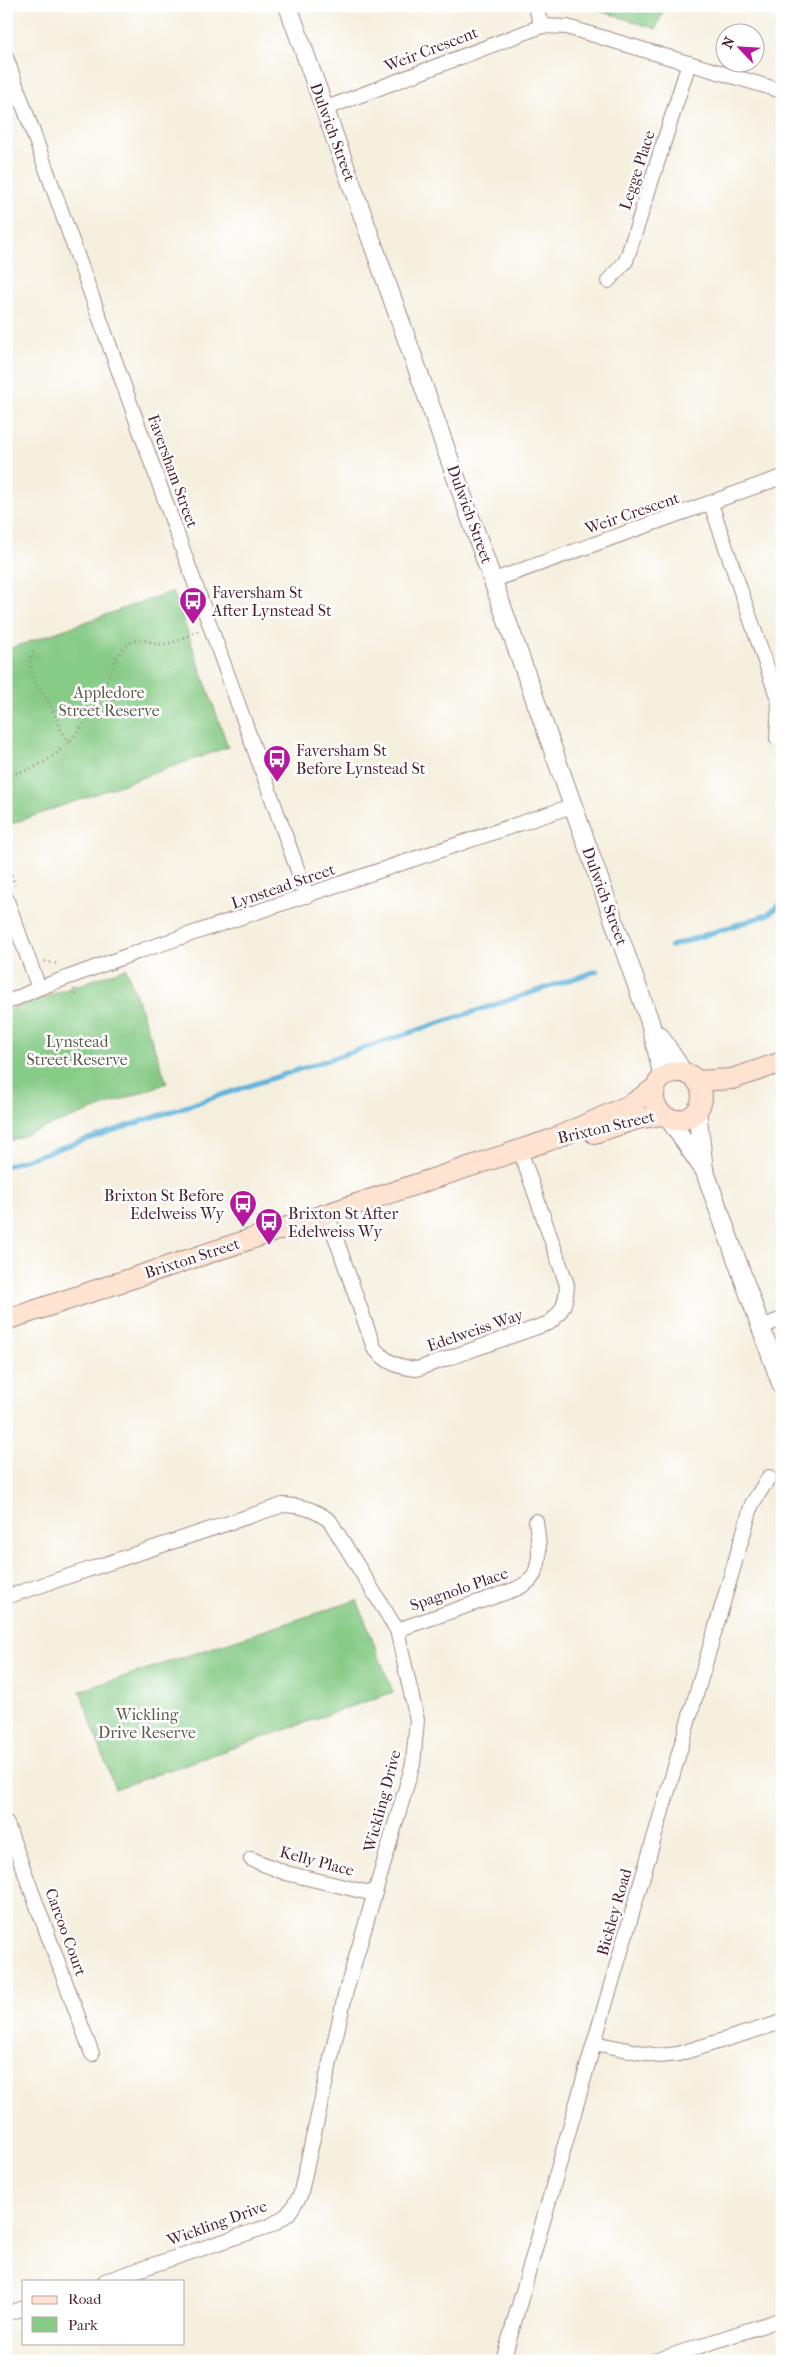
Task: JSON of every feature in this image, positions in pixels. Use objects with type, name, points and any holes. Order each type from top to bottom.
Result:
[{"type":"main road","points":[[732,1079],[690,1076],[675,1072],[659,1083],[654,1101],[665,1117],[684,1120],[732,1079],[782,1062]]},
{"type":"main road","points":[[690,1076],[701,1088],[699,1108]]},
{"type":"main road","name":"Brixton Street","points":[[6,1320],[550,1140],[630,1105],[659,1083]]},
{"type":"main road","name":"Brixton Street","points":[[550,1140],[592,1133],[637,1119],[665,1117]]},
{"type":"street","name":"Dulwich Street","points":[[288,6],[650,1022],[659,1083]]},
{"type":"street","points":[[535,6],[542,26]]},
{"type":"street","name":"Weir Crescent","points":[[324,109],[542,26],[567,27],[782,91]]},
{"type":"street","name":"Faversham Street","points":[[6,57],[307,896]]},
{"type":"street","name":"Legge Place","points":[[608,281],[626,261],[689,63]]},
{"type":"street","name":"Weir Crescent","points":[[494,580],[711,504],[782,477]]},
{"type":"street","points":[[711,504],[779,702],[777,738]]},
{"type":"street","name":"Lynstead Street","points":[[6,1003],[39,988],[143,950],[572,806]]},
{"type":"street","points":[[6,898],[39,988]]},
{"type":"street","name":"Dulwich Street","points":[[650,1022],[690,1076]]},
{"type":"street","points":[[699,1108],[704,1169],[782,1386]]},
{"type":"street","points":[[665,1117],[704,1169]]},
{"type":"street","name":"Edelweiss Way","points":[[327,1213],[374,1348],[385,1360],[400,1368],[417,1369],[549,1324],[559,1315],[566,1301],[567,1285],[520,1150]]},
{"type":"street","points":[[761,1327],[782,1319]]},
{"type":"street","name":"Bickley Road","points":[[503,2361],[752,1504],[770,1478]]},
{"type":"street","name":"Wickling Drive","points":[[6,1597],[284,1505],[303,1506],[317,1512],[330,1521],[397,1630],[417,1720],[413,1764],[346,1991],[300,2196],[288,2214],[272,2225],[108,2280]]},
{"type":"street","name":"Spagnolo Place","points":[[397,1630],[516,1589],[530,1580],[537,1566],[540,1552],[536,1521]]},
{"type":"street","name":"Carcoo Court","points":[[6,1822],[92,2054]]},
{"type":"street","name":"Kelly Place","points":[[251,1859],[286,1874],[374,1894]]},
{"type":"street","points":[[594,2043],[658,2056],[678,2054],[782,2022]]},
{"type":"street","points":[[6,2314],[22,2309]]},
{"type":"street","points":[[655,2361],[782,2319]]},
{"type":"path","points":[[6,774],[31,769],[48,760],[69,742],[89,716],[101,695],[108,673],[129,644],[139,639],[164,644],[200,630]]},
{"type":"path","points":[[33,652],[30,666],[31,675],[52,708],[62,733],[69,742]]},
{"type":"path","points":[[74,989],[77,998]]},
{"type":"green space","points":[[585,6],[665,6],[656,29]]},
{"type":"green space","name":"Appledore Street Reserve","points":[[173,591],[228,747],[8,825],[6,650]]},
{"type":"green space","name":"Lynstead Street Reserve","points":[[126,968],[167,1083],[6,1142],[6,1011]]},
{"type":"green space","name":"Wickling Drive Reserve","points":[[357,1600],[393,1692],[115,1789],[80,1691]]},
{"type":"waterway","points":[[671,946],[767,915],[777,908],[782,900]]},
{"type":"waterway","points":[[6,1166],[597,971]]},
{"type":"place","name":"Faversham St After Lynstead St","points":[[193,625]]},
{"type":"place","name":"Faversham St Before Lynstead St","points":[[277,783]]},
{"type":"place","name":"Brixton St Before Edelweiss Wy","points":[[243,1228]]},
{"type":"place","name":"Brixton St After Edelweiss Wy","points":[[269,1246]]}]
